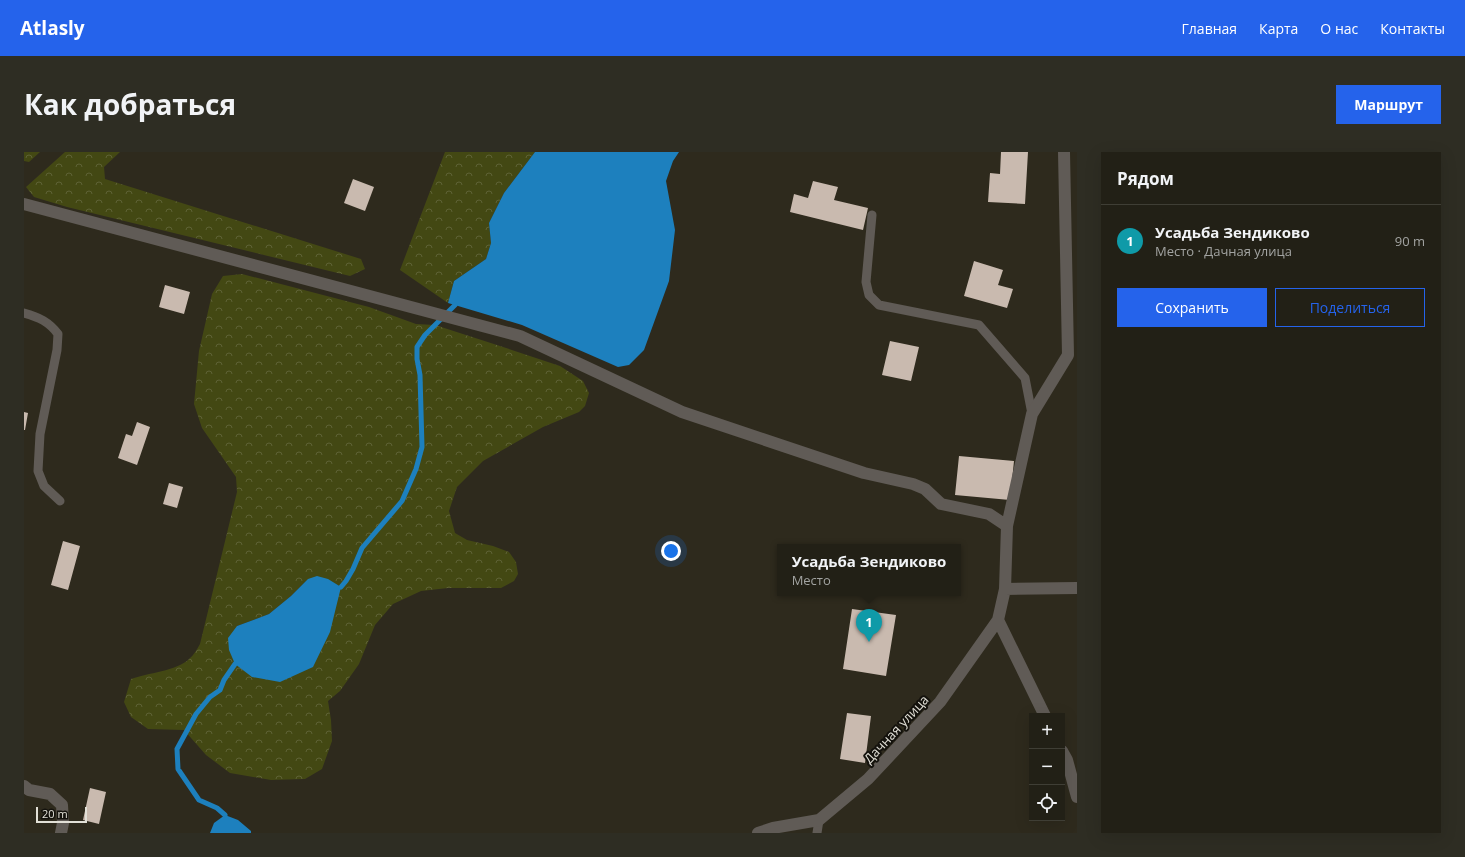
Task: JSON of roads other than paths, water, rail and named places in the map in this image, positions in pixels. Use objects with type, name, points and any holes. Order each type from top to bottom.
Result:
[{"type":"street","name":"Дачная улица","points":[[819,820],[868,779],[940,702],[998,620],[1005,588],[1007,526],[1032,414],[1068,355],[1064,152]]},
{"type":"street","points":[[24,204],[520,336],[682,412],[864,473],[913,484],[925,489],[941,504],[989,514],[1007,526]]},
{"type":"street","points":[[1005,588],[1077,588]]},
{"type":"street","points":[[998,620],[1044,713]]},
{"type":"street","points":[[1065,756],[1077,797]]},
{"type":"street","points":[[24,786],[29,790],[50,794],[62,805],[63,823],[61,833]]},
{"type":"street","points":[[758,833],[773,828],[819,820]]},
{"type":"lane","points":[[872,215],[866,282],[869,295],[879,305],[979,325],[1025,378],[1032,414]]},
{"type":"lane","points":[[24,313],[37,316],[50,324],[58,334],[57,350],[40,434],[38,471],[44,486],[60,501]]},
{"type":"lane","points":[[817,833],[819,820]]},
{"type":"water","points":[[535,152],[679,152],[673,161],[666,181],[675,230],[669,281],[644,350],[629,365],[618,367],[522,325],[448,303],[454,281],[486,259],[491,243],[489,223],[504,193]]},
{"type":"water","points":[[317,576],[328,579],[341,587],[330,632],[313,667],[280,682],[252,677],[235,664],[229,650],[228,638],[237,626],[269,614],[291,596],[308,579]]},
{"type":"water","points":[[225,815],[238,820],[251,831],[251,833],[210,833],[214,823]]},
{"type":"waterway","points":[[341,587],[353,569],[362,548],[402,501],[416,469],[422,447],[420,375],[417,359],[417,347],[425,335],[455,305]]},
{"type":"waterway","points":[[225,815],[217,808],[199,800],[178,769],[177,749],[196,714],[210,697],[220,690],[224,680],[235,664]]},
{"type":"place","name":"Усадьба Зендиково","points":[[869,642]]}]
